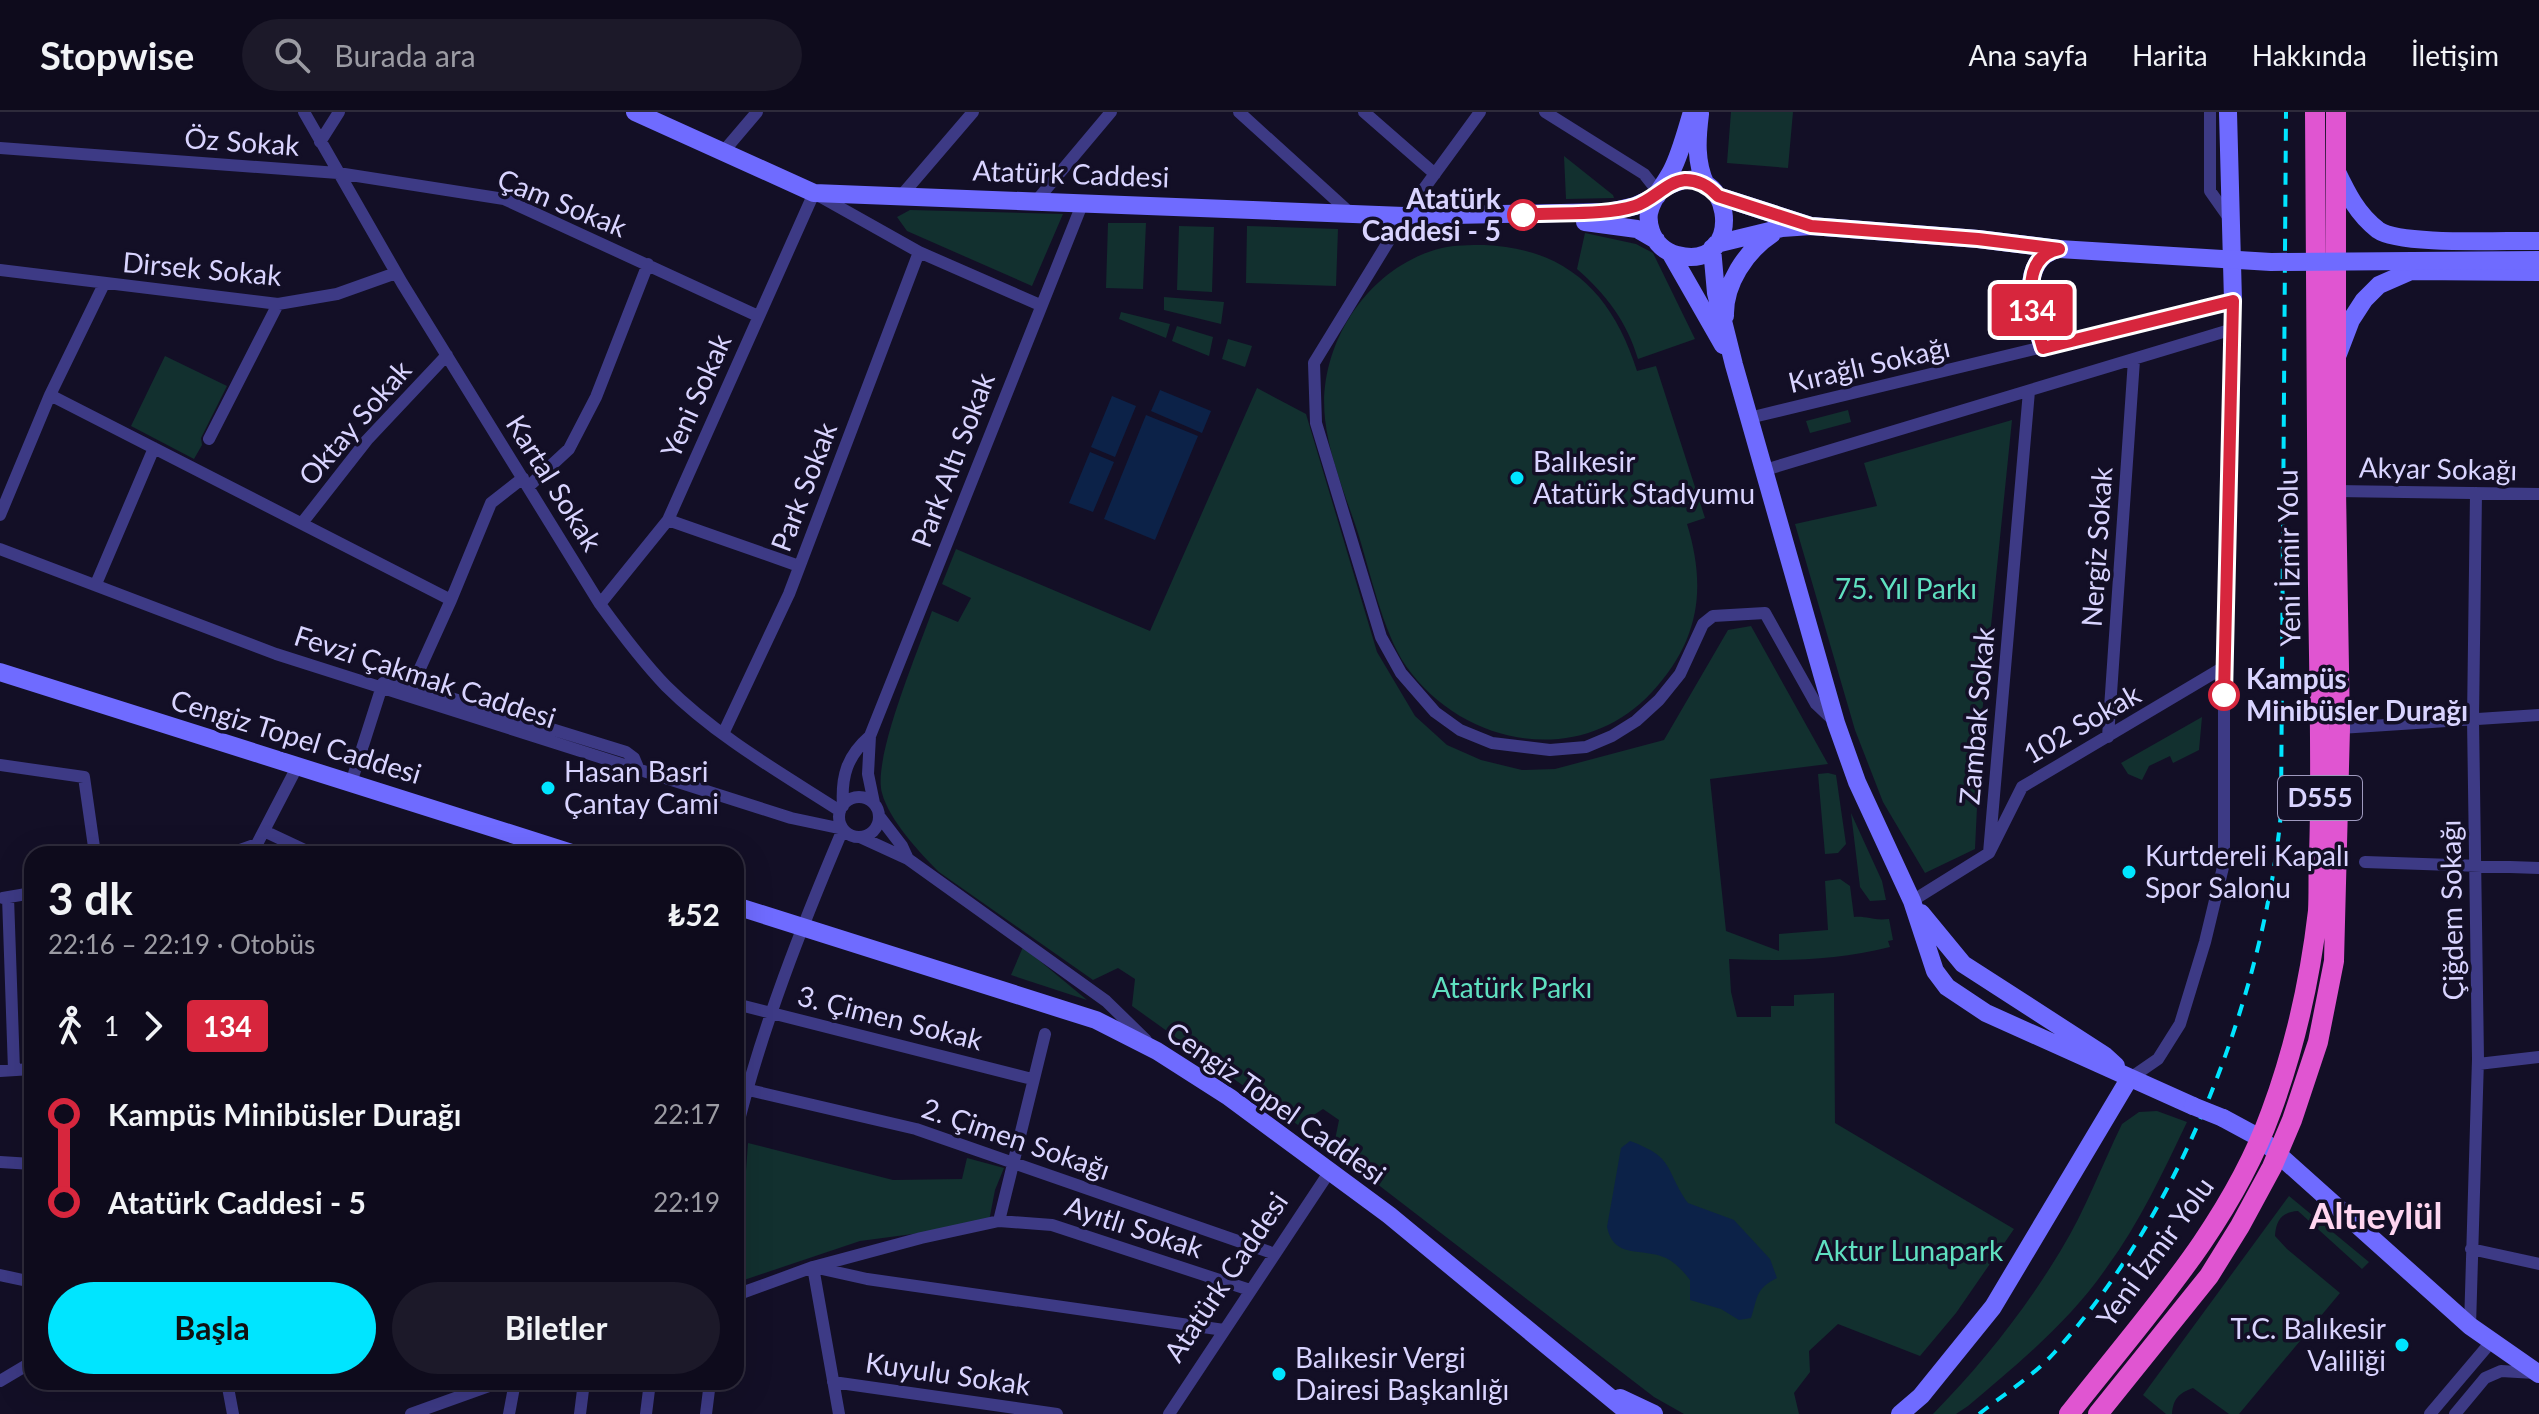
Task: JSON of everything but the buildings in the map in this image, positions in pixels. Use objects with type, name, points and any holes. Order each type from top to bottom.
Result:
[{"type":"highway","name":"Yeni İzmir Yolu","points":[[2069,1414],[2170,1289],[2220,1218],[2260,1138],[2298,1027],[2318,907],[2320,817],[2315,112]]},
{"type":"highway","name":"Yeni İzmir Yolu","points":[[2098,1414],[2209,1276],[2278,1154],[2318,1042],[2334,961],[2340,728],[2335,361],[2336,112]]},
{"type":"main road","name":"Atatürk Caddesi","points":[[635,112],[814,193],[1404,216],[1523,215]]},
{"type":"main road","points":[[1656,240],[1649,225],[1649,212],[1674,167],[1692,112]]},
{"type":"main road","points":[[1701,112],[1697,142],[1700,173],[1725,212],[1726,224],[1714,246],[1714,282],[1734,365],[1836,723],[1857,782],[1912,901],[1935,971],[1947,987],[1986,1013],[2129,1079],[2223,1118],[2260,1138],[2470,1326],[2539,1374]]},
{"type":"main road","points":[[2228,112],[2233,301]]},
{"type":"main road","points":[[2336,170],[2353,204],[2381,233],[2412,239],[2539,241]]},
{"type":"main road","points":[[1523,215],[1609,212],[1635,206],[1684,180],[1811,226]]},
{"type":"main road","points":[[1523,215],[1637,229],[1656,240],[1671,254],[1734,365]]},
{"type":"main road","points":[[1671,254],[1696,256],[1714,246],[1782,228],[1811,226],[1978,239],[2059,249],[2271,262],[2539,260]]},
{"type":"main road","points":[[1725,327],[1725,308],[1736,275],[1752,249],[1782,228]]},
{"type":"main road","points":[[2411,271],[2401,266],[2396,257],[2398,246],[2412,239]]},
{"type":"main road","points":[[2043,348],[2033,315],[2033,271],[2043,254],[2059,249]]},
{"type":"main road","points":[[2335,361],[2351,320],[2364,300],[2379,285],[2411,271],[2539,272]]},
{"type":"main road","name":"Cengiz Topel Caddesi","points":[[0,672],[541,846]]},
{"type":"main road","points":[[1912,901],[1963,964],[2104,1055],[2129,1079]]},
{"type":"main road","name":"Cengiz Topel Caddesi","points":[[744,909],[1096,1020],[1157,1051],[1229,1097],[1389,1215],[1630,1414]]},
{"type":"main road","points":[[1900,1414],[1921,1396],[1993,1307],[2129,1079]]},
{"type":"main road","name":"Cengiz Topel Caddesi","points":[[1600,1388],[1654,1414]]},
{"type":"street","name":"Kartal Sokak","points":[[304,112],[396,273],[600,604],[634,652],[668,688],[723,734],[842,808]]},
{"type":"street","points":[[320,142],[339,112]]},
{"type":"street","points":[[723,152],[757,112]]},
{"type":"street","points":[[901,196],[973,112]]},
{"type":"street","points":[[1037,200],[1111,112]]},
{"type":"street","points":[[1239,112],[1349,212]]},
{"type":"street","points":[[1364,112],[1435,174]]},
{"type":"street","points":[[1480,112],[1404,216],[1314,363],[1316,423],[1381,637],[1401,673],[1435,712],[1460,730],[1492,743],[1550,750],[1586,747],[1636,721],[1659,700],[1680,674],[1703,624],[1713,616],[1765,613],[1816,704],[1836,723]]},
{"type":"street","points":[[1545,112],[1644,174],[1659,193]]},
{"type":"street","points":[[2210,112],[2210,191],[2229,218]]},
{"type":"street","name":"Öz Sokak","points":[[0,148],[338,173]]},
{"type":"street","name":"Çam Sokak","points":[[338,173],[504,199],[758,316]]},
{"type":"street","points":[[814,193],[919,252],[1040,305]]},
{"type":"street","name":"Yeni Sokak","points":[[600,604],[668,520],[814,193]]},
{"type":"street","name":"Park Altı Sokak","points":[[870,736],[1083,202]]},
{"type":"street","name":"Park Sokak","points":[[723,734],[799,566],[919,252]]},
{"type":"street","points":[[412,686],[491,503],[526,482],[569,449],[596,397],[648,264]]},
{"type":"street","name":"Dirsek Sokak","points":[[0,270],[278,304],[337,294],[396,273]]},
{"type":"street","points":[[0,515],[50,395],[104,284]]},
{"type":"street","points":[[2129,1079],[2158,1059],[2180,1024],[2205,942],[2224,863],[2224,667],[2233,301]]},
{"type":"street","name":"Kırağlı Sokağı","points":[[1749,418],[2233,301]]},
{"type":"street","points":[[209,439],[278,304]]},
{"type":"street","points":[[1765,470],[2233,329]]},
{"type":"street","name":"Oktay Sokak","points":[[302,523],[367,440],[447,355]]},
{"type":"street","name":"Nergiz Sokak","points":[[2108,737],[2134,360]]},
{"type":"street","name":"Zambak Sokak","points":[[1989,853],[2029,391]]},
{"type":"street","points":[[50,395],[451,600]]},
{"type":"street","points":[[96,584],[154,448]]},
{"type":"street","name":"Akyar Sokağı","points":[[2336,491],[2539,494]]},
{"type":"street","name":"Çiğdem Sokağı","points":[[2470,1326],[2478,1064],[2473,719],[2476,493]]},
{"type":"street","points":[[668,520],[799,566]]},
{"type":"street","name":"Fevzi Çakmak Caddesi","points":[[0,549],[276,654],[791,818],[843,829]]},
{"type":"street","name":"102 Sokak","points":[[1989,853],[2022,787],[2224,667]]},
{"type":"street","points":[[351,783],[383,683],[390,680],[626,752],[634,758],[639,770]]},
{"type":"street","points":[[2340,728],[2539,715]]},
{"type":"street","points":[[870,736],[868,774],[874,803],[879,816],[908,859]]},
{"type":"street","points":[[744,1080],[843,829],[839,818],[847,765],[852,754],[870,736]]},
{"type":"street","points":[[0,765],[84,777],[94,846]]},
{"type":"street","points":[[257,846],[297,767]]},
{"type":"street","points":[[842,808],[848,801],[861,797],[874,803]]},
{"type":"street","points":[[860,837],[876,829],[879,816]]},
{"type":"street","points":[[843,829],[908,859],[1106,1001],[1157,1051]]},
{"type":"street","points":[[264,831],[296,846]]},
{"type":"street","points":[[1912,901],[1989,853]]},
{"type":"street","points":[[2365,862],[2539,868]]},
{"type":"street","points":[[14,1070],[6,1001],[4,898],[24,894]]},
{"type":"street","name":"3. Çimen Sokak","points":[[744,1006],[1032,1079]]},
{"type":"street","points":[[999,1221],[1045,1034]]},
{"type":"street","points":[[2478,1064],[2539,1057]]},
{"type":"street","points":[[0,1072],[24,1069]]},
{"type":"street","name":"2. Çimen Sokağı","points":[[744,1089],[916,1129],[1275,1254]]},
{"type":"street","points":[[0,1162],[24,1164]]},
{"type":"street","name":"Atatürk Caddesi","points":[[1169,1414],[1330,1171]]},
{"type":"street","name":"Ayıtlı Sokak","points":[[744,1292],[813,1267],[999,1221],[1052,1225],[1250,1290]]},
{"type":"street","points":[[2471,1249],[2539,1264]]},
{"type":"street","points":[[839,1414],[813,1267],[867,1279],[1224,1330]]},
{"type":"street","points":[[0,1275],[24,1280]]},
{"type":"street","points":[[2430,1414],[2491,1342]]},
{"type":"street","points":[[0,1381],[24,1367]]},
{"type":"street","points":[[2455,1414],[2485,1378],[2501,1371],[2539,1374]]},
{"type":"street","name":"Kuyulu Sokak","points":[[833,1382],[1057,1414]]},
{"type":"street","points":[[228,1390],[233,1414]]},
{"type":"street","points":[[411,1414],[445,1408],[483,1390]]},
{"type":"street","points":[[509,1414],[514,1390]]},
{"type":"street","points":[[580,1414],[583,1390]]},
{"type":"street","points":[[646,1414],[649,1390]]},
{"type":"street","points":[[706,1414],[709,1390]]},
{"type":"green space","points":[[1731,112],[1793,112],[1788,168],[1727,163]]},
{"type":"green space","points":[[1564,156],[1613,195],[1614,198],[1566,199]]},
{"type":"green space","points":[[910,210],[1063,214],[1032,286],[907,231],[897,217]]},
{"type":"green space","points":[[1108,223],[1146,223],[1143,289],[1106,288]]},
{"type":"green space","points":[[1179,226],[1214,227],[1212,292],[1177,290]]},
{"type":"green space","points":[[1247,226],[1338,229],[1336,286],[1246,283]]},
{"type":"green space","points":[[1585,233],[1636,244],[1653,253],[1695,339],[1638,359],[1628,333],[1614,310],[1577,269]]},
{"type":"green space","name":"Balıkesir Atatürk Stadyumu","points":[[1484,245],[1514,248],[1563,266],[1583,281],[1615,320],[1637,371],[1656,366],[1705,518],[1687,524],[1697,570],[1695,613],[1689,634],[1668,673],[1652,692],[1623,716],[1592,732],[1558,739],[1524,738],[1490,730],[1458,715],[1430,694],[1406,666],[1383,618],[1327,433],[1325,391],[1330,364],[1339,337],[1370,291],[1391,272],[1415,257],[1447,247]]},
{"type":"green space","points":[[1164,297],[1224,302],[1221,324],[1164,310]]},
{"type":"green space","points":[[1121,312],[1170,324],[1166,338],[1119,319]]},
{"type":"green space","points":[[1177,326],[1213,337],[1209,356],[1172,341]]},
{"type":"green space","points":[[1228,339],[1252,346],[1245,367],[1222,359]]},
{"type":"green space","points":[[165,356],[227,386],[194,459],[131,426]]},
{"type":"green space","name":"Atatürk Parkı","points":[[1257,388],[1306,414],[1377,652],[1415,716],[1447,745],[1481,760],[1522,770],[1555,769],[1664,740],[1728,630],[1751,626],[1828,764],[1710,779],[1726,931],[1779,951],[1779,934],[1828,930],[1825,881],[1840,879],[1850,886],[1854,917],[1889,919],[1893,940],[1888,941],[1890,947],[1830,957],[1729,959],[1731,992],[1737,1017],[1771,1017],[1771,1006],[1794,1006],[1794,995],[1834,993],[1835,1123],[2014,1229],[1956,1313],[1920,1356],[1838,1324],[1809,1351],[1810,1372],[1794,1393],[1799,1414],[1684,1414],[1654,1397],[1333,1150],[1339,1120],[1323,1109],[1298,1125],[1132,1006],[1135,979],[1118,968],[1093,980],[939,872],[898,825],[882,793],[884,755],[898,703],[932,611],[958,622],[971,598],[942,584],[956,549],[1150,631]]},
{"type":"green space","points":[[1848,410],[1851,422],[1810,433],[1806,421]]},
{"type":"green space","name":"75. Yıl Parkı","points":[[2012,420],[1981,724],[1975,849],[1925,873],[1883,802],[1855,730],[1795,524],[1877,506],[1864,463]]},
{"type":"green space","points":[[2202,717],[2199,750],[2173,763],[2170,756],[2149,766],[2142,780],[2128,774],[2121,763]]},
{"type":"green space","points":[[1818,774],[1836,775],[1846,844],[1838,853],[1825,854]]},
{"type":"green space","points":[[1851,813],[1882,881],[1886,900],[1870,901],[1860,887]]},
{"type":"green space","points":[[1023,947],[1087,1000],[1011,975]]},
{"type":"green space","points":[[2157,1111],[2187,1122],[2140,1215],[2092,1287],[2042,1341],[1968,1406],[1956,1414],[1933,1414],[1969,1376],[2033,1294],[2078,1220],[2122,1124],[2139,1112]]},
{"type":"green space","points":[[748,1143],[893,1180],[962,1179],[967,1158],[1004,1168],[995,1190],[989,1221],[860,1241],[744,1280]]},
{"type":"green space","points":[[2289,1196],[2369,1262],[2362,1269],[2298,1211],[2284,1215],[2278,1221],[2275,1236],[2340,1293],[2239,1414],[2229,1414],[2193,1388],[2178,1397],[2172,1414],[2166,1414],[2143,1395]]},
{"type":"water","points":[[1160,390],[1211,411],[1202,433],[1151,411]]},
{"type":"water","points":[[1112,396],[1136,406],[1115,457],[1091,447]]},
{"type":"water","points":[[1146,415],[1198,436],[1155,540],[1104,519]]},
{"type":"water","points":[[1090,452],[1114,462],[1093,512],[1069,503]]},
{"type":"water","points":[[1630,1141],[1662,1159],[1688,1203],[1734,1220],[1770,1259],[1777,1278],[1761,1290],[1751,1318],[1739,1320],[1721,1309],[1690,1300],[1690,1280],[1673,1262],[1657,1255],[1622,1248],[1611,1237],[1607,1227],[1621,1148]]},
{"type":"railway","points":[[1979,1414],[2054,1353],[2099,1298],[2140,1237],[2176,1171],[2208,1101],[2235,1028],[2256,955],[2281,813],[2286,112]]},
{"type":"bus line","name":"134","points":[[1523,215],[1568,211],[1609,212],[1650,200],[1661,190],[1684,180],[1706,185],[1718,196],[1811,226],[1978,239],[2059,249],[2043,254],[2033,271],[2033,315],[2043,348],[2233,301],[2224,695]]},
{"type":"place","name":"Atatürk Caddesi - 5","points":[[1523,215]]},
{"type":"place","name":"Balıkesir Atatürk Stadyumu","points":[[1517,478]]},
{"type":"place","name":"Kampüs Minibüsler Durağı","points":[[2224,695]]},
{"type":"place","name":"Hasan Basri Çantay Cami","points":[[548,788]]},
{"type":"place","name":"Kurtdereli Kapalı Spor Salonu","points":[[2129,872]]},
{"type":"place","name":"T.C. Balıkesir Valiliği","points":[[2402,1345]]},
{"type":"place","name":"Balıkesir Vergi Dairesi Başkanlığı","points":[[1279,1374]]},
{"type":"district","name":"Altıeylül","points":[[2376,1216]]},
{"type":"park label","name":"Aktur Lunapark","points":[[1909,1251]]}]
